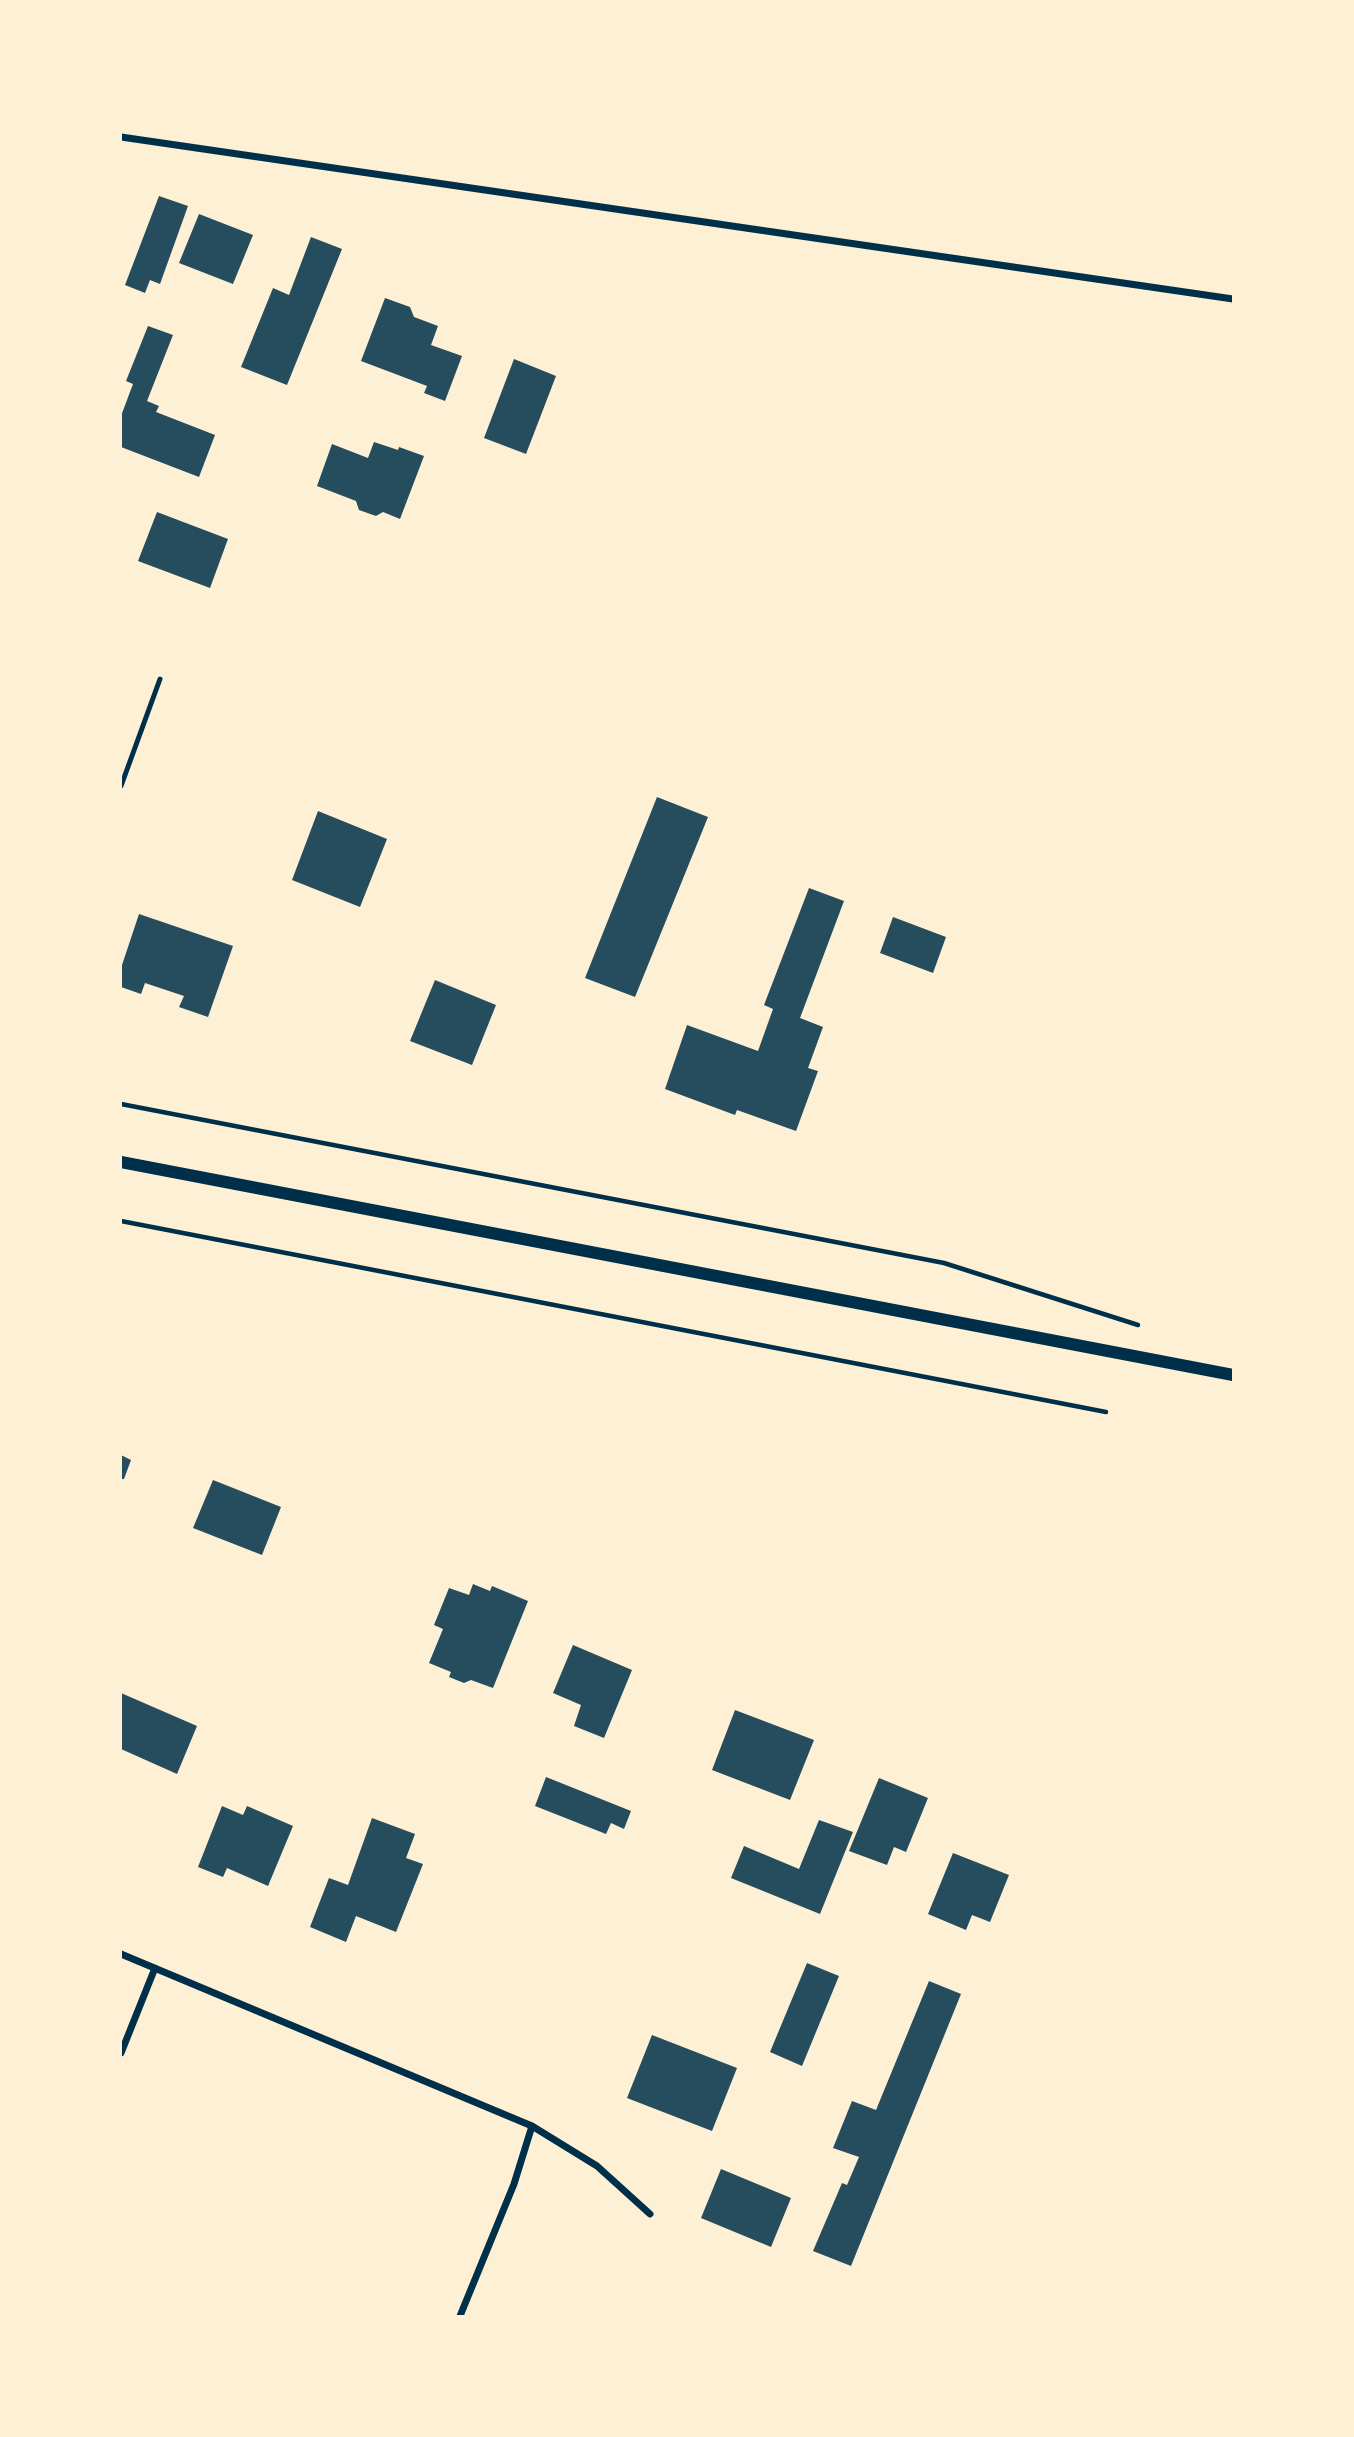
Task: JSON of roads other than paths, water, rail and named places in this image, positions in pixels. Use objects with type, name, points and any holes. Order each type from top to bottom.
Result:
[{"type":"street","points":[[121,136],[1233,299]]},
{"type":"street","points":[[121,1163],[1233,1375]]},
{"type":"street","points":[[121,1954],[532,2126],[597,2166],[650,2214]]},
{"type":"street","points":[[121,2053],[155,1968]]},
{"type":"street","points":[[460,2316],[514,2184],[532,2126]]},
{"type":"lane","points":[[121,786],[160,679]]}]
